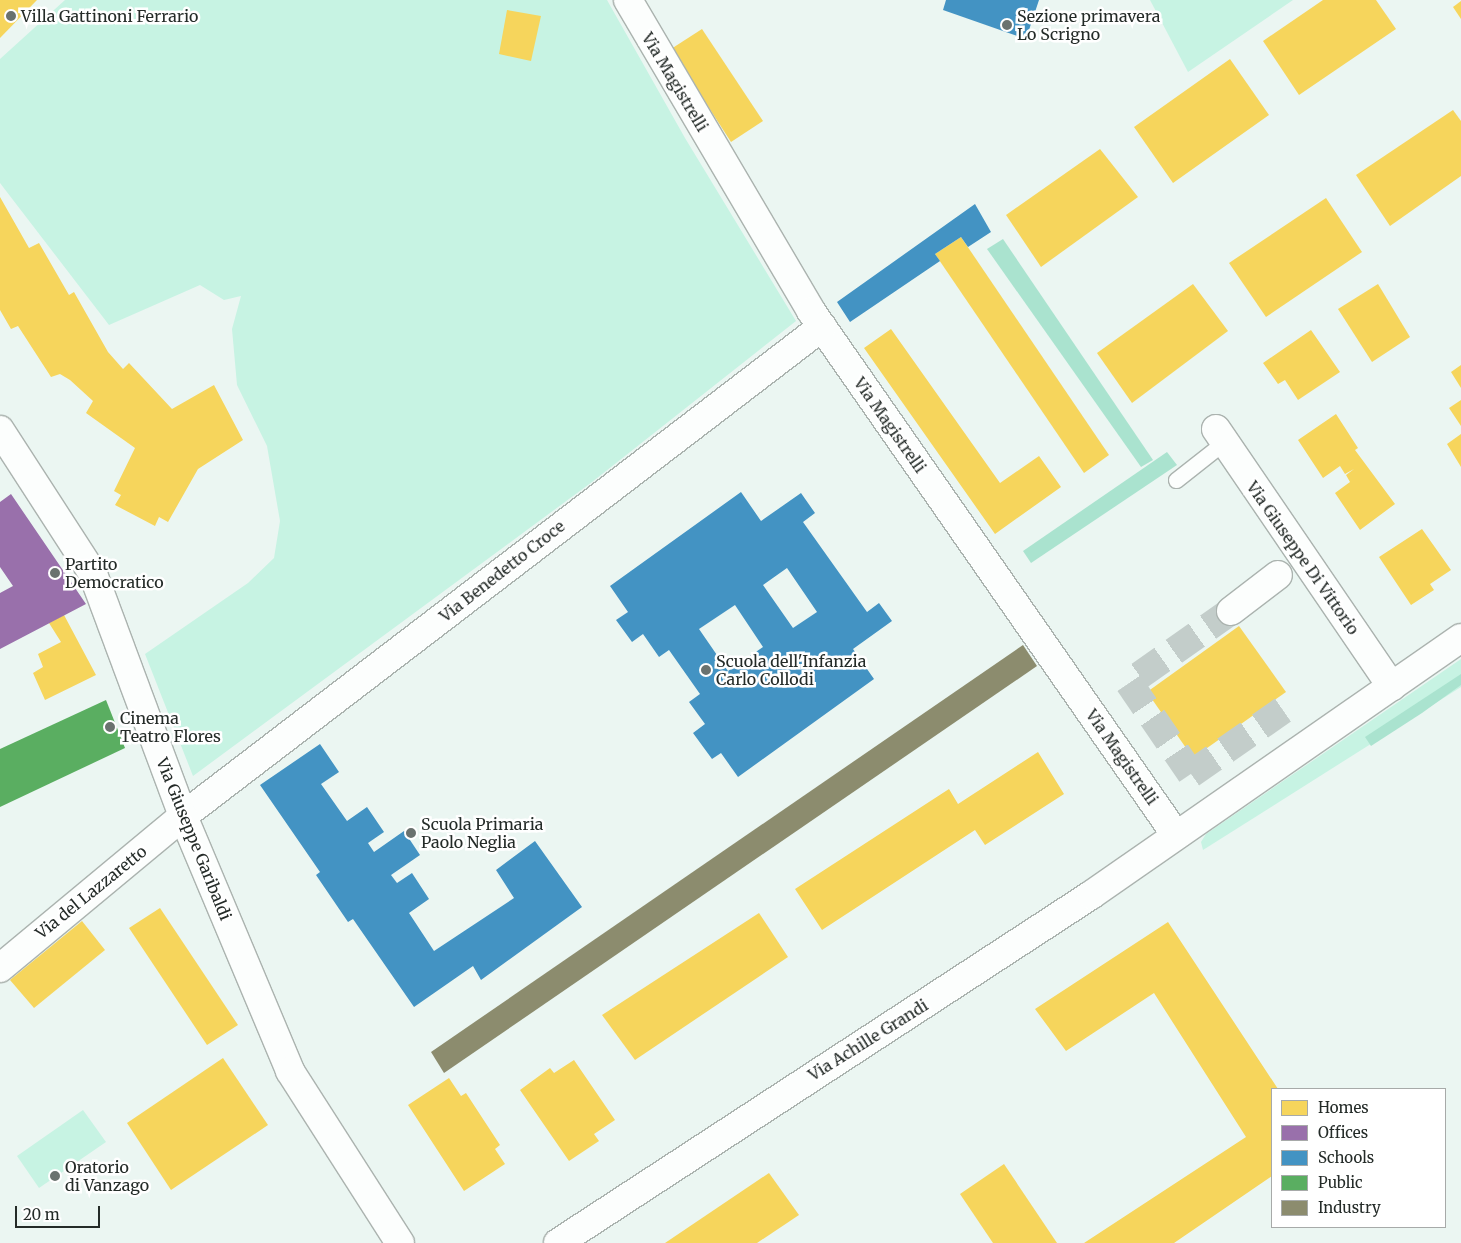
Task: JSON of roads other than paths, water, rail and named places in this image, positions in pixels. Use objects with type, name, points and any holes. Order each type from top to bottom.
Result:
[{"type":"street","name":"Via Magistrelli","points":[[628,0],[822,326],[1176,835]]},
{"type":"street","name":"Via Benedetto Croce","points":[[183,816],[822,326]]},
{"type":"street","name":"Via Giuseppe Garibaldi","points":[[0,430],[93,574],[183,816],[290,1070],[400,1243]]},
{"type":"street","name":"Via Giuseppe Di Vittorio","points":[[1224,443],[1392,687]]},
{"type":"street","points":[[1231,611],[1278,575]]},
{"type":"street","points":[[1176,835],[1461,638]]},
{"type":"street","name":"Via del Lazzaretto","points":[[0,968],[183,816]]},
{"type":"street","name":"Via Achille Grandi","points":[[558,1243],[1075,905],[1176,835]]},
{"type":"lane","points":[[1176,480],[1224,443]]},
{"type":"lane","points":[[1278,575],[1303,557]]},
{"type":"tunnel","points":[[1231,611],[1129,683],[1191,774],[1283,710]]},
{"type":"place","name":"Villa Gattinoni Ferrario","points":[[11,16]]},
{"type":"place","name":"Sezione primavera Lo Scrigno","points":[[1007,25]]},
{"type":"place","name":"Partito Democratico","points":[[55,573]]},
{"type":"place","name":"Scuola dell'Infanzia Carlo Collodi","points":[[706,670]]},
{"type":"place","name":"Cinema Teatro Flores","points":[[110,727]]},
{"type":"place","name":"Scuola Primaria Paolo Neglia","points":[[411,833]]},
{"type":"place","name":"Oratorio di Vanzago","points":[[55,1176]]}]
